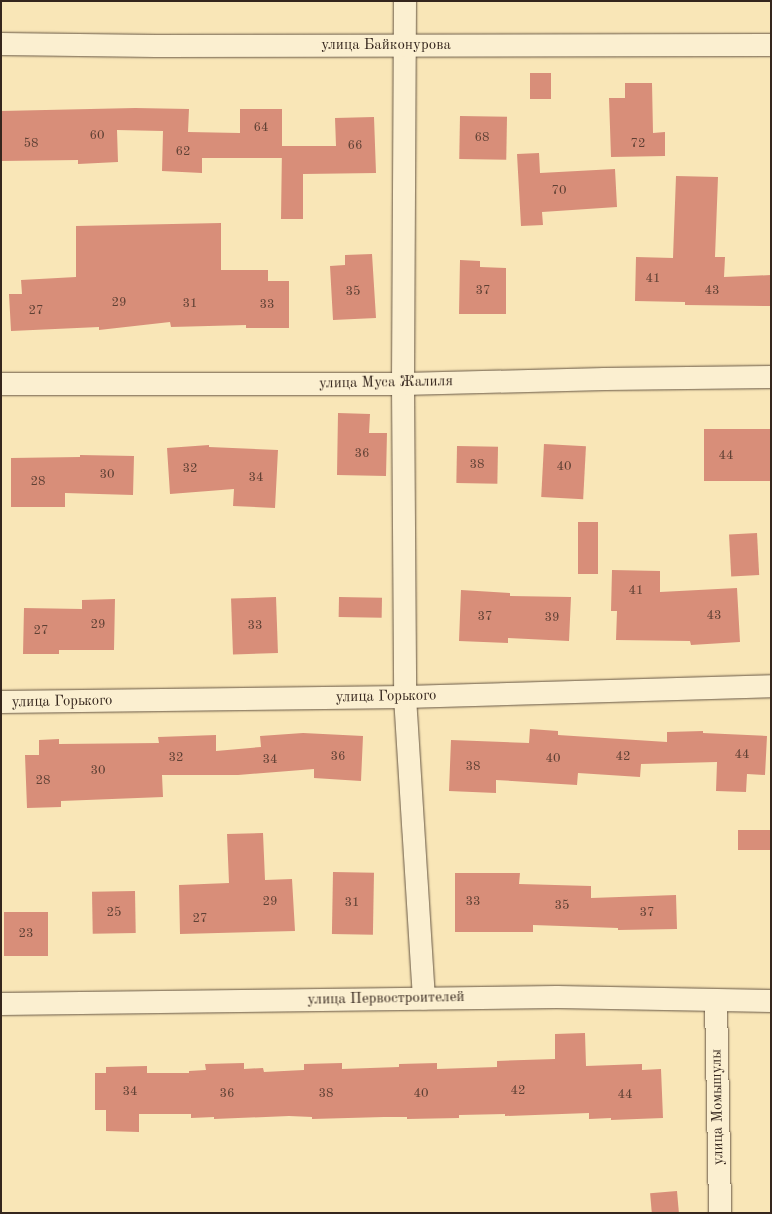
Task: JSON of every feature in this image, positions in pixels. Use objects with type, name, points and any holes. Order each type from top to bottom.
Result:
[{"type":"street","points":[[405,1],[403,384],[404,697],[424,998]]},
{"type":"street","name":"улица Байконурова","points":[[1,44],[156,46],[771,45]]},
{"type":"street","name":"улица Муса Жалиля","points":[[1,384],[403,384],[605,379],[771,378]]},
{"type":"street","name":"улица Горького","points":[[1,702],[404,697],[771,686]]},
{"type":"street","name":"улица Первостроителей","points":[[1,1004],[557,997],[771,1002]]},
{"type":"street","name":"улица Момышулы","points":[[716,1001],[720,1213]]},
{"type":"building","points":[[530,73],[551,73],[551,99],[530,99]]},
{"type":"building","points":[[625,83],[652,83],[653,133],[665,132],[665,156],[611,157],[609,98],[625,98]]},
{"type":"building","points":[[135,108],[189,109],[188,132],[240,133],[240,109],[282,109],[282,158],[202,158],[202,173],[162,171],[163,131],[117,130],[118,162],[78,164],[78,160],[1,161],[1,111]]},
{"type":"building","points":[[460,116],[507,117],[506,160],[459,159]]},
{"type":"building","points":[[374,117],[376,173],[303,174],[303,219],[281,219],[282,146],[336,146],[335,118]]},
{"type":"building","points":[[539,153],[540,173],[615,169],[617,207],[542,212],[543,225],[521,226],[517,154]]},
{"type":"building","points":[[676,176],[718,177],[715,257],[725,257],[724,277],[771,275],[771,306],[685,305],[685,302],[635,301],[636,257],[673,258]]},
{"type":"building","points":[[221,223],[221,270],[268,270],[268,281],[289,281],[289,328],[246,328],[246,325],[171,327],[170,322],[99,330],[99,327],[11,331],[9,294],[22,294],[21,280],[76,277],[76,226]]},
{"type":"building","points":[[372,254],[376,318],[333,320],[330,266],[345,265],[345,255]]},
{"type":"building","points":[[460,260],[480,261],[480,267],[506,268],[506,314],[459,314]]},
{"type":"building","points":[[338,413],[370,414],[369,433],[387,433],[386,476],[337,475]]},
{"type":"building","points":[[704,429],[771,429],[771,481],[704,481]]},
{"type":"building","points":[[544,444],[586,446],[583,499],[541,497]]},
{"type":"building","points":[[209,445],[209,447],[278,450],[275,508],[233,506],[234,489],[170,494],[167,448]]},
{"type":"building","points":[[457,446],[498,447],[497,484],[456,483]]},
{"type":"building","points":[[80,455],[134,456],[133,495],[65,493],[65,507],[11,507],[11,458],[80,457]]},
{"type":"building","points":[[578,522],[598,522],[598,574],[578,574]]},
{"type":"building","points":[[757,533],[759,575],[731,576],[729,534]]},
{"type":"building","points":[[612,570],[660,571],[660,592],[737,588],[740,642],[691,645],[690,641],[616,640],[617,611],[611,611]]},
{"type":"building","points":[[461,590],[510,593],[510,596],[571,597],[569,641],[508,638],[508,643],[459,641]]},
{"type":"building","points":[[276,597],[278,653],[233,655],[231,599]]},
{"type":"building","points":[[339,597],[382,598],[382,618],[339,617]]},
{"type":"building","points":[[115,599],[114,650],[59,650],[59,654],[23,654],[24,608],[82,609],[82,600]]},
{"type":"building","points":[[530,729],[558,731],[558,735],[667,742],[667,732],[703,731],[703,733],[767,736],[765,775],[747,774],[746,792],[716,791],[717,762],[641,764],[640,777],[578,773],[577,785],[496,780],[496,793],[449,791],[451,740],[529,743]]},
{"type":"building","points":[[303,733],[363,736],[361,781],[314,778],[314,769],[238,775],[162,775],[163,797],[61,801],[61,807],[27,808],[25,755],[39,755],[39,740],[59,739],[59,744],[159,743],[158,737],[216,735],[216,751],[261,747],[260,736]]},
{"type":"building","points":[[738,830],[771,830],[771,850],[738,850]]},
{"type":"building","points":[[263,833],[265,880],[292,879],[295,931],[180,934],[179,885],[229,883],[227,834]]},
{"type":"building","points":[[333,872],[374,873],[373,935],[332,934]]},
{"type":"building","points":[[455,873],[520,873],[519,884],[591,886],[591,898],[676,895],[677,929],[618,930],[618,928],[533,925],[533,932],[455,932]]},
{"type":"building","points":[[135,891],[136,933],[93,934],[92,892]]},
{"type":"building","points":[[4,912],[48,912],[48,956],[4,956]]},
{"type":"building","points":[[585,1033],[586,1066],[642,1064],[642,1070],[661,1069],[663,1118],[611,1120],[611,1118],[589,1119],[589,1113],[505,1116],[505,1114],[459,1115],[459,1118],[407,1119],[407,1117],[384,1117],[312,1119],[312,1117],[289,1116],[214,1119],[214,1117],[191,1118],[191,1114],[139,1114],[139,1132],[106,1131],[106,1110],[95,1110],[95,1073],[106,1073],[106,1067],[147,1066],[147,1073],[189,1073],[189,1071],[206,1070],[205,1064],[244,1063],[244,1069],[263,1068],[264,1072],[304,1070],[304,1064],[342,1063],[342,1069],[399,1067],[399,1064],[437,1063],[437,1069],[497,1067],[497,1061],[555,1059],[555,1034]]},
{"type":"building","points":[[677,1191],[679,1213],[652,1213],[650,1193]]}]
